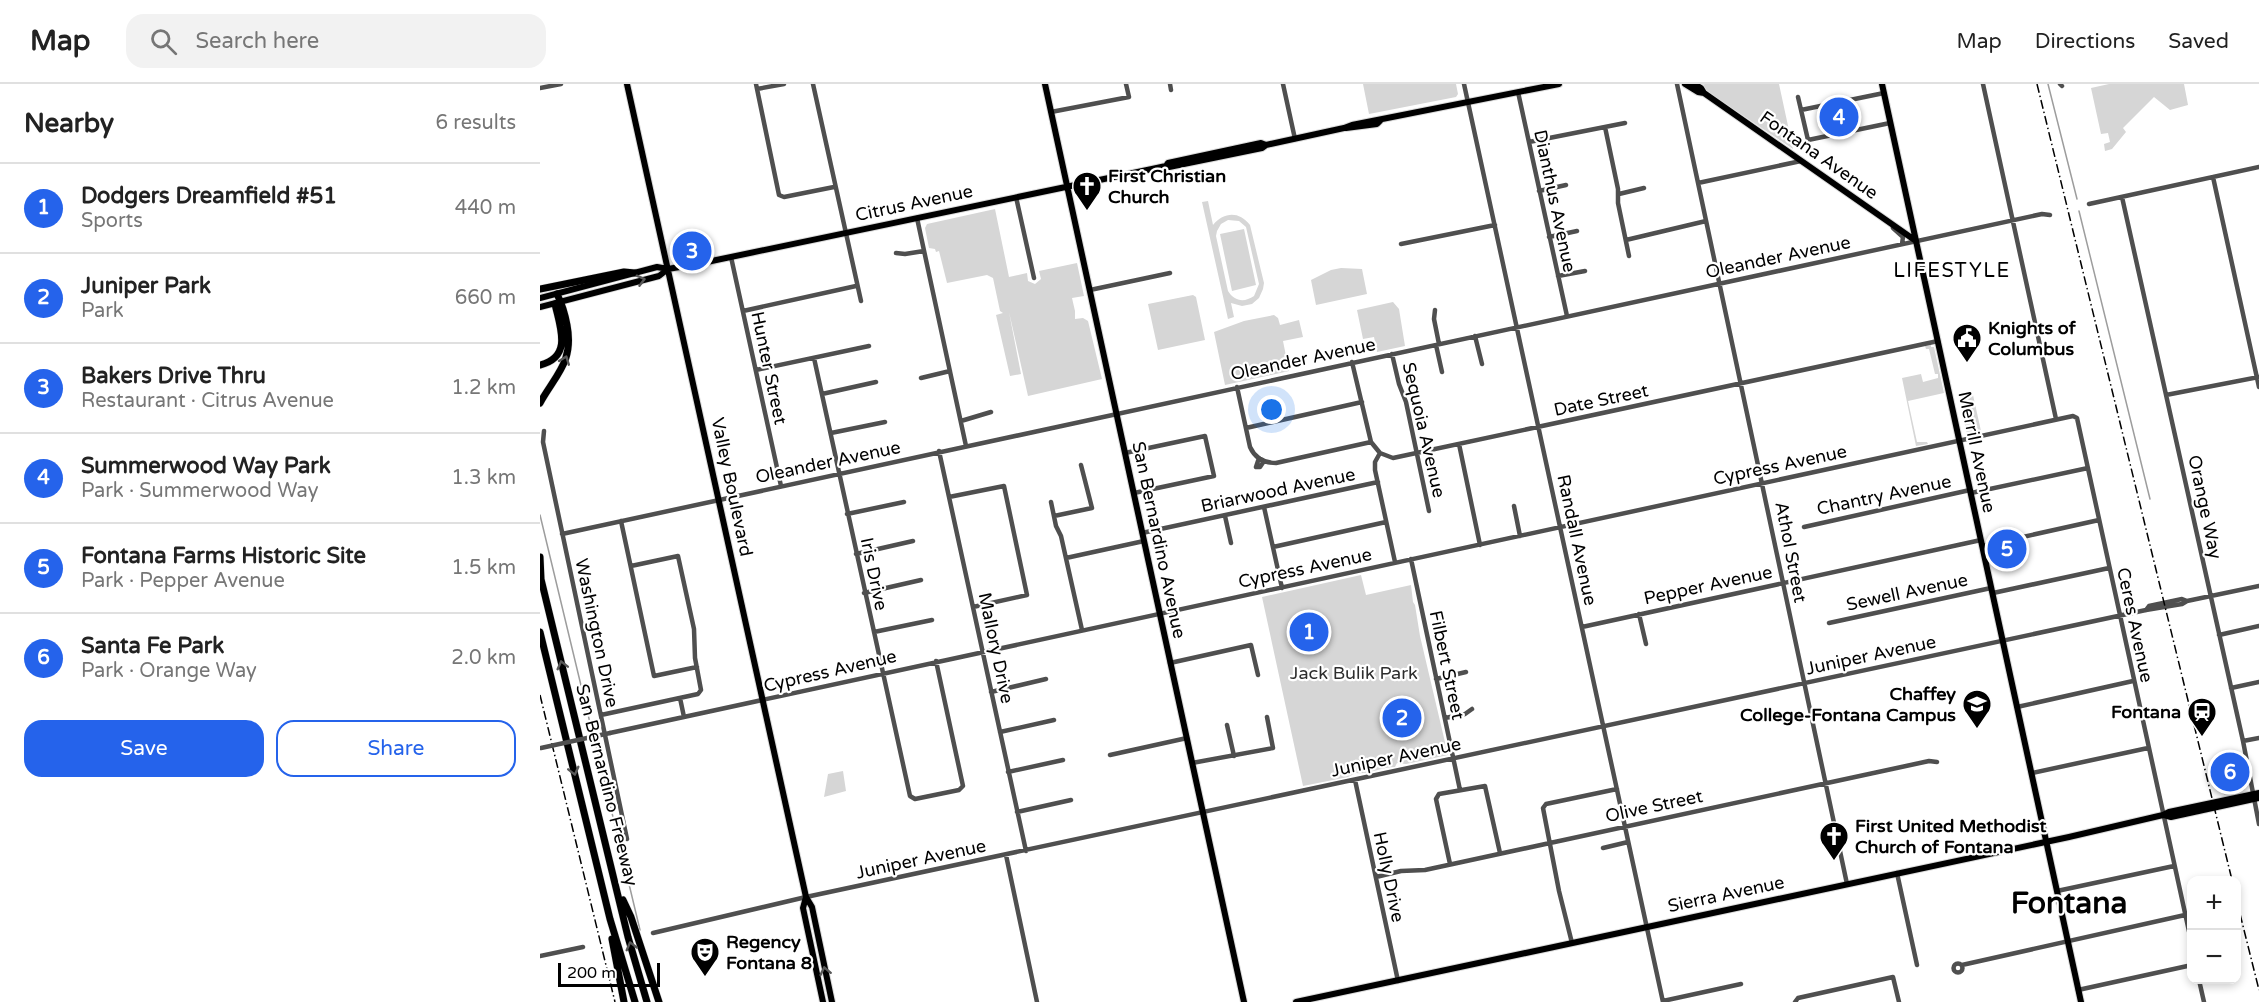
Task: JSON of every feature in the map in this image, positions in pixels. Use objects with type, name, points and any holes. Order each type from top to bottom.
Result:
[{"type":"highway","points":[[540,290],[624,272],[635,273]]},
{"type":"highway","points":[[540,365],[554,358],[562,344],[557,294]]},
{"type":"highway","points":[[540,403],[564,366],[568,355],[570,339],[558,303]]},
{"type":"highway","name":"San Bernardino Freeway","points":[[540,557],[541,578],[615,885],[647,1002]]},
{"type":"highway","name":"San Bernardino Freeway","points":[[540,632],[610,918],[635,1002]]},
{"type":"highway","points":[[615,885],[631,917],[659,1002]]},
{"type":"highway","points":[[610,918],[624,1002]]},
{"type":"main road","name":"Valley Boulevard","points":[[627,84],[720,499],[762,700],[806,897],[812,907],[832,1002]]},
{"type":"main road","name":"San Bernardino Avenue","points":[[1045,84],[1244,1002]]},
{"type":"main road","name":"Citrus Avenue","points":[[540,298],[657,267],[668,269],[732,257],[1166,166],[1168,163],[1261,143],[1266,145],[1368,121],[1380,121],[1559,84]]},
{"type":"main road","name":"Fontana Avenue","points":[[1684,84],[1704,93]]},
{"type":"main road","name":"Fontana Avenue","points":[[1694,84],[1916,241]]},
{"type":"main road","name":"Merrill Avenue","points":[[1882,84],[2081,1002]]},
{"type":"main road","name":"Citrus Avenue","points":[[540,307],[659,276],[668,269]]},
{"type":"main road","name":"Sierra Avenue","points":[[1296,1002],[2047,841],[2169,812],[2256,796]]},
{"type":"main road","name":"Valley Boulevard","points":[[806,897],[803,908],[823,1002]]},
{"type":"street","points":[[540,88],[561,84]]},
{"type":"street","points":[[784,84],[756,87],[779,195],[784,197],[834,187]]},
{"type":"street","points":[[813,84],[844,233],[861,301]]},
{"type":"street","points":[[1051,112],[1129,96],[1126,84]]},
{"type":"street","points":[[1283,84],[1294,139]]},
{"type":"street","name":"Randall Avenue","points":[[1464,84],[1663,1002]]},
{"type":"street","name":"Athol Street","points":[[1677,84],[1847,884]]},
{"type":"street","points":[[1983,84],[2056,419]]},
{"type":"street","name":"Dianthus Avenue","points":[[1518,92],[1567,316]]},
{"type":"street","points":[[1801,110],[1884,93]]},
{"type":"street","points":[[1798,97],[1808,140],[1890,123]]},
{"type":"street","points":[[1529,142],[1625,123]]},
{"type":"street","points":[[1605,127],[1629,256]]},
{"type":"street","points":[[1698,183],[1801,161]]},
{"type":"street","points":[[2089,204],[2259,167]]},
{"type":"street","points":[[2213,177],[2259,387]]},
{"type":"street","points":[[1539,191],[1566,185]]},
{"type":"street","points":[[1619,194],[1644,188]]},
{"type":"street","name":"Orange Way","points":[[2122,196],[2256,796],[2259,824]]},
{"type":"street","points":[[1016,197],[1034,278]]},
{"type":"street","name":"Oleander Avenue","points":[[562,534],[2042,213],[2050,215]]},
{"type":"street","points":[[917,218],[966,446]]},
{"type":"street","points":[[1626,240],[1706,221]]},
{"type":"street","points":[[1891,223],[1903,237],[1902,244]]},
{"type":"street","points":[[1401,244],[1495,225]]},
{"type":"street","points":[[1549,237],[1577,231]]},
{"type":"street","points":[[896,254],[924,251]]},
{"type":"street","name":"Hunter Street","points":[[732,257],[781,486]]},
{"type":"street","points":[[1558,276],[1586,271]]},
{"type":"street","points":[[1090,290],[1170,273]]},
{"type":"street","points":[[743,311],[856,286]]},
{"type":"street","points":[[1435,310],[1434,319],[1442,372]]},
{"type":"street","points":[[1475,336],[1482,364]]},
{"type":"street","name":"Date Street","points":[[1380,453],[1393,458],[1938,341]]},
{"type":"street","points":[[756,370],[869,346]]},
{"type":"street","name":"Sequoia Avenue","points":[[1392,354],[1406,402],[1429,511]]},
{"type":"street","name":"Iris Drive","points":[[814,358],[910,796],[918,799],[959,790],[963,784],[936,661]]},
{"type":"street","points":[[1352,362],[1371,442],[1380,453],[1374,466],[1395,562]]},
{"type":"street","points":[[921,378],[950,371]]},
{"type":"street","points":[[2166,395],[2258,377]]},
{"type":"street","points":[[822,394],[876,382]]},
{"type":"street","points":[[1237,387],[1252,451],[1261,460],[1276,463],[1371,442]]},
{"type":"street","points":[[1246,428],[1362,402]]},
{"type":"street","points":[[961,422],[991,412]]},
{"type":"street","name":"Cypress Avenue","points":[[541,749],[982,651],[2076,416]]},
{"type":"street","name":"Ceres Avenue","points":[[2076,416],[2188,930]]},
{"type":"street","points":[[831,433],[885,422]]},
{"type":"street","name":"Washington Drive","points":[[544,431],[543,442],[627,839]]},
{"type":"street","points":[[1125,453],[1205,436],[1214,476],[1134,493]]},
{"type":"street","points":[[1459,444],[1480,545]]},
{"type":"street","name":"Mallory Drive","points":[[939,451],[1026,851]]},
{"type":"street","points":[[1054,516],[1092,508],[1081,465]]},
{"type":"street","name":"Chantry Avenue","points":[[1804,527],[2088,468]]},
{"type":"street","name":"Briarwood Avenue","points":[[1142,533],[1378,482]]},
{"type":"street","points":[[949,497],[1004,486],[1027,595],[973,607]]},
{"type":"street","points":[[847,514],[904,502]]},
{"type":"street","points":[[1051,502],[1082,630]]},
{"type":"street","points":[[1514,506],[1520,536]]},
{"type":"street","points":[[1264,507],[1282,588]]},
{"type":"street","points":[[1225,516],[1231,543]]},
{"type":"street","name":"Pepper Avenue","points":[[1582,627],[1783,583],[2099,520]]},
{"type":"street","points":[[621,521],[654,676],[697,667]]},
{"type":"street","points":[[1273,547],[1386,522]]},
{"type":"street","name":"Briarwood Avenue","points":[[1185,524],[1187,532]]},
{"type":"street","points":[[856,554],[913,541]]},
{"type":"street","points":[[1066,558],[1144,541]]},
{"type":"street","points":[[601,715],[700,692],[694,629],[678,556],[631,566]]},
{"type":"street","name":"Filbert Street","points":[[1411,559],[1460,790]]},
{"type":"street","name":"Sewell Avenue","points":[[1829,623],[2109,568]]},
{"type":"street","points":[[864,593],[921,580]]},
{"type":"street","name":"Juniper Avenue","points":[[652,933],[806,897],[2259,586]]},
{"type":"street","points":[[1639,614],[1646,644]]},
{"type":"street","points":[[874,632],[932,620]]},
{"type":"street","points":[[2219,635],[2259,626]]},
{"type":"street","points":[[1170,663],[1251,645],[1258,675]]},
{"type":"street","points":[[1436,679],[1466,672]]},
{"type":"street","points":[[991,692],[1046,680]]},
{"type":"street","points":[[2017,707],[2133,681]]},
{"type":"street","points":[[2231,687],[2259,681]]},
{"type":"street","points":[[680,698],[684,717]]},
{"type":"street","points":[[1445,718],[1465,714],[1472,709]]},
{"type":"street","points":[[1192,763],[1273,748],[1267,717]]},
{"type":"street","points":[[1000,732],[1054,720]]},
{"type":"street","points":[[1227,725],[1234,756]]},
{"type":"street","points":[[1110,755],[1187,738]]},
{"type":"street","points":[[2243,741],[2259,738]]},
{"type":"street","points":[[2032,773],[2148,748]]},
{"type":"street","points":[[1008,772],[1063,760]]},
{"type":"street","name":"Olive Street","points":[[1376,877],[1450,864],[1929,761],[1937,762]]},
{"type":"street","name":"Holly Drive","points":[[1354,780],[1398,981]]},
{"type":"street","points":[[1450,864],[1436,798],[1439,794],[1486,787],[1500,853]]},
{"type":"street","points":[[1572,943],[1559,895],[1543,810],[1546,804],[1617,789]]},
{"type":"street","points":[[1017,812],[1071,800]]},
{"type":"street","points":[[1603,848],[1629,842]]},
{"type":"street","points":[[1005,855],[1037,1002]]},
{"type":"street","points":[[2057,891],[2174,866]]},
{"type":"street","points":[[1897,873],[1917,965]]},
{"type":"street","points":[[1962,965],[2185,915]]},
{"type":"street","points":[[540,957],[583,947]]},
{"type":"street","points":[[2078,990],[2187,966]]},
{"type":"street","points":[[1795,1001],[1893,977],[1899,1002]]},
{"type":"street","points":[[1663,1002],[1741,984]]},
{"type":"street","points":[[2200,984],[2204,1002]]},
{"type":"green space","points":[[1363,84],[1456,84],[1458,94],[1456,97],[1369,114]]},
{"type":"green space","points":[[1779,84],[1793,149],[1703,89],[1701,85]]},
{"type":"green space","points":[[2109,84],[2184,84],[2188,105],[2170,110],[2154,97],[2123,128],[2126,132],[2112,149],[2105,151],[2104,144],[2110,142],[2108,133],[2101,134],[2091,88]]},
{"type":"green space","points":[[1208,201],[1213,225],[1222,218],[1236,215],[1250,225],[1264,283],[1259,298],[1252,304],[1242,306],[1231,303],[1234,317],[1228,319],[1202,202]],"holes":[[[1228,220],[1239,221],[1246,227],[1259,284],[1254,296],[1247,300],[1236,299],[1228,291],[1216,236],[1221,224]]]},
{"type":"green space","points":[[995,209],[1009,277],[1027,273],[1028,281],[1035,284],[1041,279],[1039,271],[1077,263],[1084,296],[1072,298],[1075,319],[1083,318],[1088,321],[1102,379],[1028,396],[1009,312],[1021,374],[1010,376],[996,315],[1003,313],[1000,311],[993,278],[987,275],[947,283],[939,251],[936,252],[935,249],[929,248],[925,228],[927,224]]},
{"type":"green space","points":[[1244,229],[1256,285],[1232,291],[1220,234]]},
{"type":"green space","points":[[1362,269],[1367,294],[1316,305],[1311,280],[1331,270]]},
{"type":"green space","points":[[1193,295],[1196,297],[1205,340],[1158,350],[1148,304]]},
{"type":"green space","points":[[1393,302],[1399,309],[1405,346],[1377,352],[1374,337],[1363,339],[1357,310]]},
{"type":"green space","points":[[1274,315],[1278,318],[1280,325],[1299,320],[1303,337],[1283,341],[1289,371],[1225,385],[1214,332],[1244,321]]},
{"type":"green space","points":[[1925,346],[1934,347],[1944,393],[1908,401],[1917,442],[1928,444],[1916,446],[1902,378],[1921,374],[1923,382],[1938,378],[1929,349]]},
{"type":"green space","points":[[1973,395],[1981,431],[1967,434],[1959,399]]},
{"type":"green space","name":"Jack Bulik Park","points":[[1361,575],[1366,595],[1411,585],[1420,636],[1448,755],[1406,764],[1397,763],[1395,767],[1356,773],[1348,777],[1303,786],[1262,597]]},
{"type":"green space","points":[[2234,752],[2237,754],[2245,789],[2225,795],[2222,793],[2221,779],[2215,759],[2217,757],[2226,761],[2231,760],[2230,754]]},
{"type":"green space","points":[[843,771],[846,791],[824,797],[828,774]]},
{"type":"waterway","points":[[2048,84],[2077,199]]},
{"type":"waterway","points":[[2079,211],[2150,499]]},
{"type":"waterway","points":[[540,515],[591,727]]},
{"type":"waterway","points":[[596,746],[640,930]]},
{"type":"railway","points":[[2037,84],[2231,876]]},
{"type":"railway","points":[[540,695],[615,1002]]},
{"type":"railway","points":[[2241,918],[2259,990]]},
{"type":"place","name":"Summerwood Way Park","points":[[1839,117]]},
{"type":"place","name":"First Christian Church","points":[[1087,212]]},
{"type":"place","name":"Bakers Drive Thru","points":[[692,251]]},
{"type":"place","name":"Knights of Columbus","points":[[1967,364]]},
{"type":"place","name":"Fontana Farms Historic Site","points":[[2007,549]]},
{"type":"place","name":"Dodgers Dreamfield #51","points":[[1309,632]]},
{"type":"place","name":"Juniper Park","points":[[1402,718]]},
{"type":"place","name":"Chaffey College-Fontana Campus","points":[[1977,730]]},
{"type":"place","name":"Fontana","points":[[2202,738]]},
{"type":"place","name":"Santa Fe Park","points":[[2230,772]]},
{"type":"place","name":"First United Methodist Church of Fontana","points":[[1834,862]]},
{"type":"place","name":"Regency Fontana 8","points":[[705,978]]},
{"type":"district","name":"LIFESTYLE","points":[[1952,270]]},
{"type":"district","name":"Fontana","points":[[2069,903]]}]
